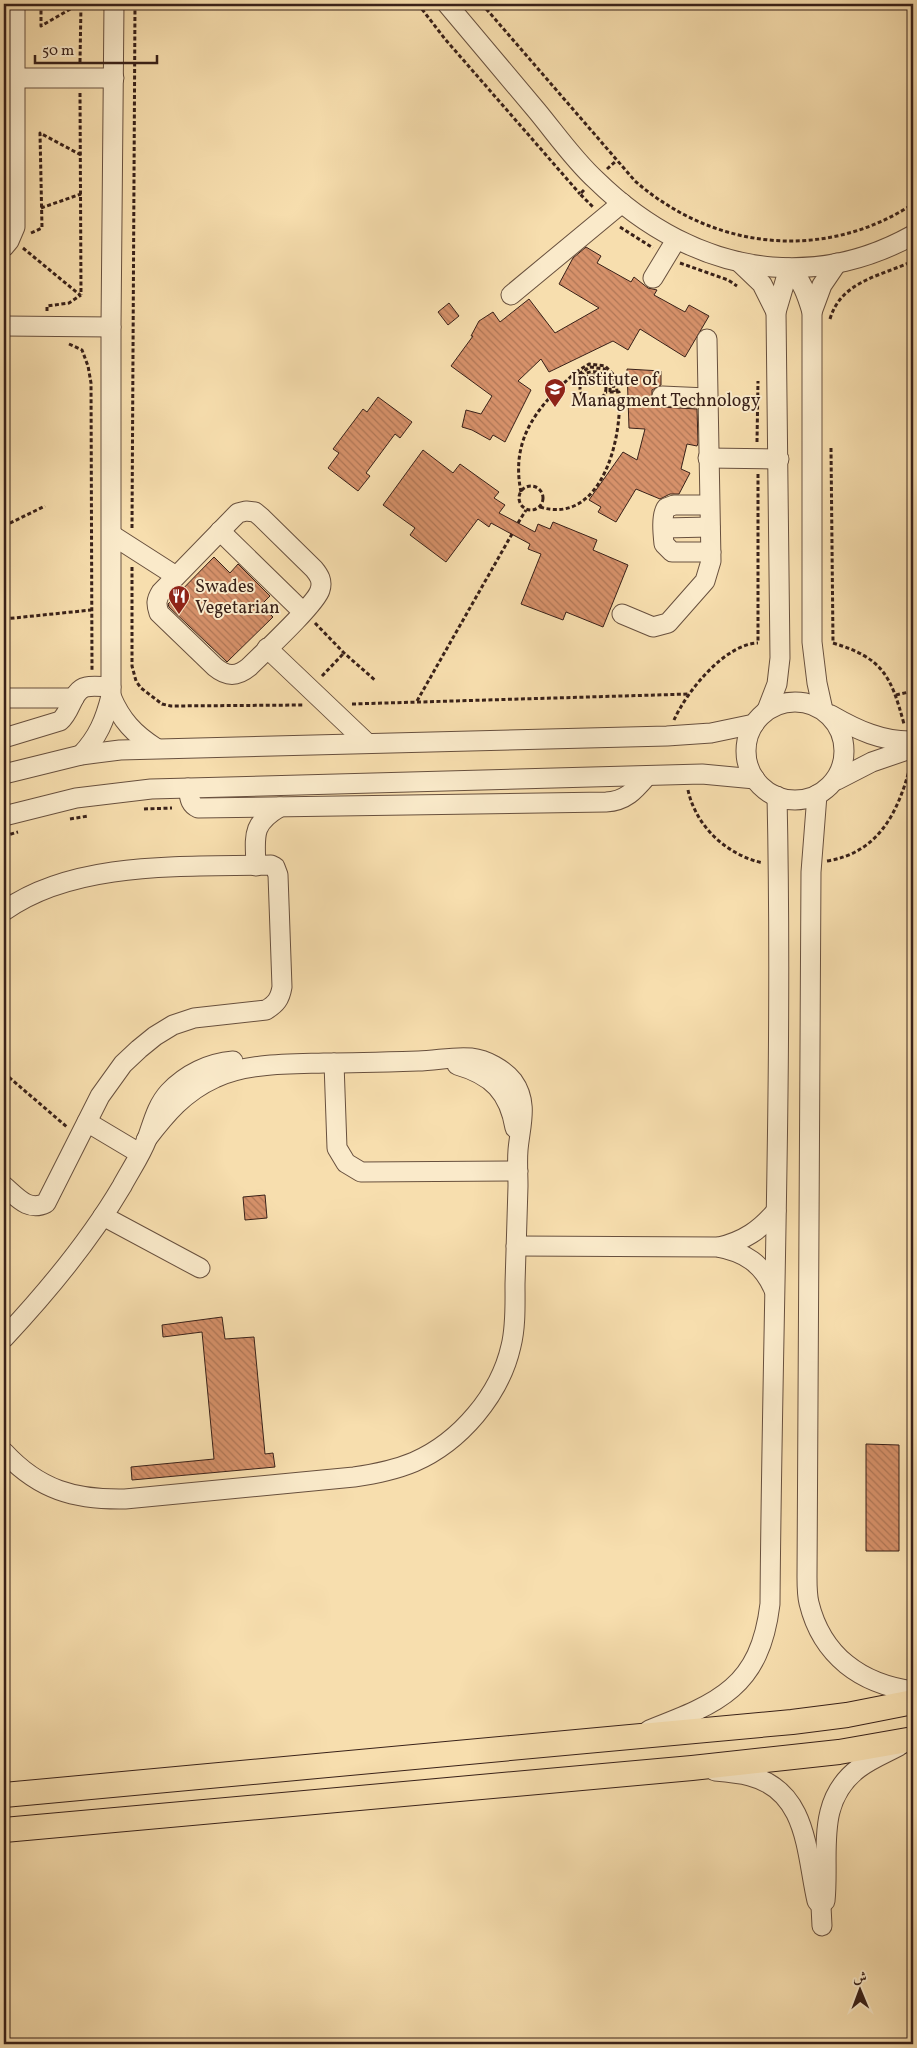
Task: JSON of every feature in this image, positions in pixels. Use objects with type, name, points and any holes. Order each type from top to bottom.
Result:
[{"type":"main road","points":[[4,1795],[810,1719],[847,1715],[913,1702]]},
{"type":"main road","points":[[4,1830],[692,1768],[839,1752],[912,1739]]},
{"type":"street","points":[[15,4],[15,227],[9,241],[17,247]]},
{"type":"street","points":[[81,755],[101,729],[111,692],[111,327],[114,4]]},
{"type":"street","points":[[447,4],[595,180],[622,204],[658,230],[676,240],[704,252],[739,262],[789,268],[814,268],[867,255],[913,235]]},
{"type":"street","points":[[14,78],[114,78]]},
{"type":"street","points":[[511,294],[622,204]]},
{"type":"street","points":[[653,278],[676,240]]},
{"type":"street","points":[[739,262],[762,284],[776,312]]},
{"type":"street","points":[[812,312],[822,285],[838,263]]},
{"type":"street","points":[[767,710],[777,684],[780,644],[776,312],[789,268]]},
{"type":"street","points":[[789,268],[804,287],[812,312],[812,642],[817,683],[827,712],[840,729],[844,746],[843,763],[836,780]]},
{"type":"street","points":[[4,326],[111,327]]},
{"type":"street","points":[[622,614],[653,627],[668,623],[705,581],[710,566],[707,339]]},
{"type":"street","points":[[662,396],[707,398]]},
{"type":"street","points":[[708,458],[779,459]]},
{"type":"street","points":[[709,505],[670,506],[664,511],[664,544],[672,552],[711,552]]},
{"type":"street","points":[[246,511],[255,512],[320,575],[322,583],[320,592],[303,612],[242,674],[232,676],[223,674],[159,613],[156,606],[157,598],[161,592],[220,531],[238,513],[246,511]]},
{"type":"street","points":[[664,528],[710,527]]},
{"type":"street","points":[[220,531],[303,612]]},
{"type":"street","points":[[112,535],[176,576]]},
{"type":"street","points":[[267,648],[367,743]]},
{"type":"street","points":[[4,738],[60,721],[66,716],[74,698],[81,689],[92,686],[111,692]]},
{"type":"street","points":[[111,692],[118,713],[128,727],[156,748]]},
{"type":"street","points":[[4,698],[74,698]]},
{"type":"street","points":[[796,702],[810,704],[868,734],[911,745],[836,780],[817,795],[804,799],[790,800],[764,790],[748,766],[746,752],[747,737],[754,724],[767,710],[781,703],[796,702]]},
{"type":"street","points":[[4,774],[81,755],[120,750],[666,736],[711,733],[754,724]]},
{"type":"street","points":[[4,816],[76,798],[151,789],[191,797],[678,775],[715,775],[755,779]]},
{"type":"street","points":[[191,797],[198,808],[614,802],[629,795],[647,776]]},
{"type":"street","points":[[817,795],[811,872],[807,1577],[809,1602],[829,1648],[847,1666],[868,1679],[892,1688],[913,1691]]},
{"type":"street","points":[[631,1737],[701,1710],[721,1698],[752,1664],[762,1646],[767,1625],[770,1604],[776,1211],[777,796]]},
{"type":"street","points":[[256,866],[255,832],[265,817],[280,807]]},
{"type":"street","points":[[231,808],[255,832]]},
{"type":"street","points":[[4,911],[16,902],[39,891],[89,876],[147,869],[271,866],[277,871],[281,949],[280,996],[275,1005],[266,1010],[194,1018],[173,1025],[155,1036],[111,1078],[82,1130],[46,1203],[38,1207],[29,1206],[4,1186]]},
{"type":"street","points":[[4,1338],[56,1279],[103,1216],[143,1147],[158,1107],[168,1092],[181,1080],[196,1071],[213,1064],[230,1061],[285,1064],[470,1058],[486,1062],[501,1070],[513,1082],[521,1096],[523,1112],[518,1149],[514,1315],[511,1345],[502,1374],[487,1400],[468,1423],[444,1444],[416,1461],[386,1472],[354,1477],[125,1499],[96,1499],[67,1493],[40,1482],[16,1464],[4,1452]]},
{"type":"street","points":[[334,1063],[337,1148],[346,1163],[361,1172],[518,1171]]},
{"type":"street","points":[[82,1130],[143,1147]]},
{"type":"street","points":[[717,1247],[731,1244],[750,1235],[767,1222],[776,1211]]},
{"type":"street","points":[[103,1216],[200,1268]]},
{"type":"street","points":[[516,1246],[717,1247],[732,1250],[753,1260],[768,1277],[774,1291]]},
{"type":"street","points":[[821,1906],[825,1900],[828,1814],[834,1796],[845,1780],[860,1767],[912,1739]]},
{"type":"street","points":[[692,1768],[751,1776],[770,1784],[786,1797],[797,1814],[804,1834],[817,1901],[821,1906],[822,1926]]},
{"type":"path","points":[[17,247],[81,295],[80,4],[41,26],[41,4]]},
{"type":"path","points":[[418,4],[445,39],[580,194]]},
{"type":"path","points":[[482,4],[635,181],[651,195],[684,216],[702,224],[738,235],[774,241],[793,241],[833,237],[854,232],[895,215],[913,204]]},
{"type":"path","points":[[26,235],[42,228],[40,134],[81,155]]},
{"type":"path","points":[[41,208],[81,194]]},
{"type":"path","points":[[830,319],[833,309],[852,286],[913,262]]},
{"type":"path","points":[[67,343],[82,350],[88,366],[91,383],[90,610],[92,686]]},
{"type":"path","points":[[540,507],[557,510],[573,507],[586,498],[597,485],[612,455],[617,440],[620,408],[619,392],[612,392],[596,401],[586,399],[580,391],[580,375],[589,364],[605,366],[616,377],[612,392]]},
{"type":"path","points":[[526,510],[520,502],[518,459],[520,446],[532,420],[550,396],[580,375],[591,371],[602,373],[609,381],[612,392]]},
{"type":"path","points":[[521,492],[529,486],[539,489],[544,498],[540,507],[536,510],[526,510]]},
{"type":"path","points":[[4,526],[45,506]]},
{"type":"path","points":[[518,523],[526,510]]},
{"type":"path","points":[[417,702],[512,534]]},
{"type":"path","points":[[4,618],[156,606]]},
{"type":"path","points":[[303,612],[344,653],[376,681]]},
{"type":"path","points":[[811,872],[823,872],[823,862],[856,852],[885,826],[898,808],[910,767],[911,745],[896,695],[881,668],[856,650],[833,642],[812,642]]},
{"type":"path","points":[[666,736],[676,714],[689,694],[728,654],[750,643],[780,644]]},
{"type":"path","points":[[310,689],[344,653]]},
{"type":"path","points":[[896,695],[913,691]]},
{"type":"path","points":[[678,775],[678,789],[688,790],[690,802],[703,825],[716,839],[734,853],[761,863],[778,865]]},
{"type":"path","points":[[907,779],[913,778]]},
{"type":"path","points":[[138,809],[191,797]]},
{"type":"path","points":[[64,820],[95,814]]},
{"type":"path","points":[[4,836],[19,832]]},
{"type":"path","points":[[4,1074],[82,1130]]},
{"type":"building","points":[[586,247],[601,256],[597,263],[631,282],[634,277],[648,288],[657,290],[654,295],[685,312],[689,305],[709,316],[685,357],[640,329],[628,350],[613,341],[549,372],[541,359],[518,381],[531,390],[505,442],[493,435],[490,440],[462,427],[466,410],[481,414],[492,396],[451,366],[473,336],[471,336],[479,321],[493,312],[500,322],[529,299],[555,333],[599,308],[559,284],[573,258]]},
{"type":"building","points":[[449,303],[459,316],[448,325],[438,312]]},
{"type":"building","points":[[627,369],[661,371],[661,385],[652,390],[652,401],[661,407],[697,409],[698,443],[697,446],[687,444],[681,469],[690,473],[679,494],[670,494],[660,499],[636,489],[616,522],[598,512],[601,507],[589,500],[623,452],[637,460],[645,429],[629,428]]},
{"type":"building","points":[[378,397],[412,422],[400,438],[395,434],[366,473],[370,476],[358,491],[328,468],[339,453],[333,449],[363,409],[367,412]]},
{"type":"building","points":[[423,450],[453,473],[460,464],[499,492],[494,498],[505,505],[499,513],[535,532],[538,524],[550,529],[553,522],[597,540],[593,550],[628,565],[603,627],[566,612],[563,620],[521,604],[541,554],[528,549],[530,544],[491,523],[489,527],[478,519],[446,562],[410,535],[415,528],[383,505]]},
{"type":"building","points":[[214,557],[230,573],[238,564],[270,596],[261,605],[273,617],[227,662],[168,604]]},
{"type":"building","points":[[265,1195],[267,1218],[245,1220],[243,1197]]},
{"type":"building","points":[[222,1317],[225,1339],[254,1337],[265,1454],[273,1453],[275,1467],[132,1480],[131,1467],[214,1459],[202,1332],[163,1337],[162,1325]]},
{"type":"building","points":[[866,1444],[899,1445],[899,1551],[866,1551]]},
{"type":"place","name":"Institute of Managment Technology","points":[[555,408]]},
{"type":"place","name":"Swades Vegetarian","points":[[179,615]]}]
